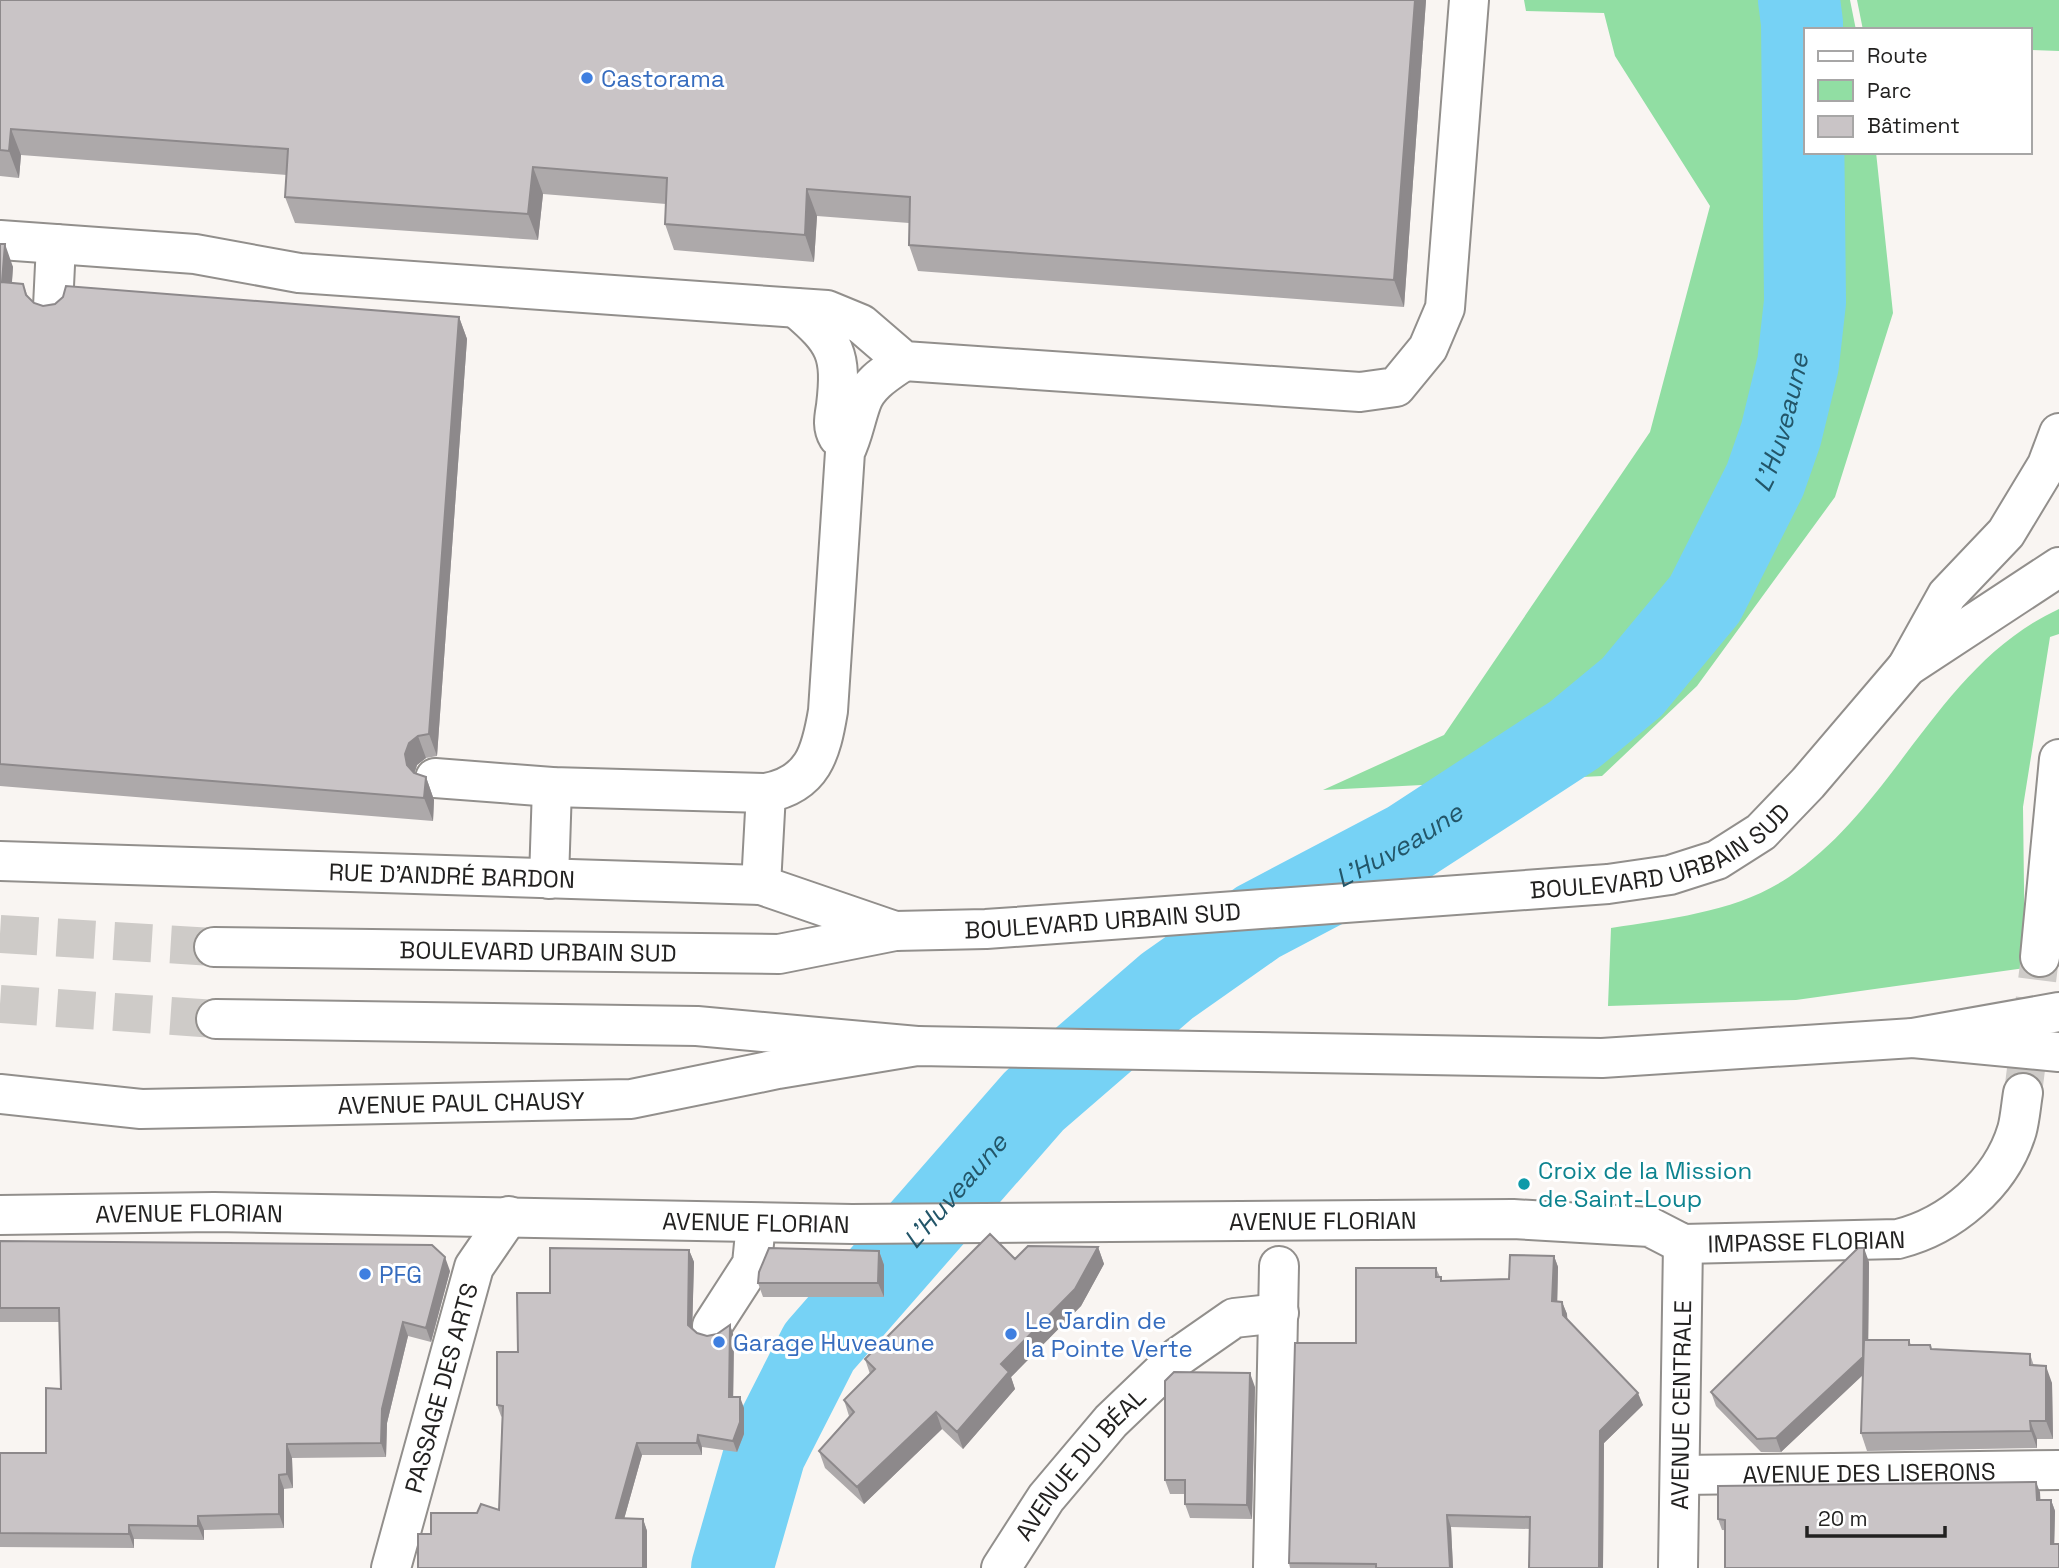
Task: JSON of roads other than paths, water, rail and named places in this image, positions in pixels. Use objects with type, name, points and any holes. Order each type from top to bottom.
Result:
[{"type":"main road","points":[[7,241],[195,254],[299,273],[827,310],[861,324],[904,361],[1360,392],[1396,387],[1428,348],[1445,308],[1469,0]]},
{"type":"main road","points":[[53,307],[56,244]]},
{"type":"main road","points":[[796,308],[824,332],[836,351],[840,372],[833,429],[845,452]]},
{"type":"main road","points":[[435,778],[552,787],[766,793],[787,789],[812,767],[822,746],[828,711],[845,452],[854,435],[862,401],[876,382],[904,361]]},
{"type":"main road","points":[[1907,667],[1947,595],[2006,533],[2047,465],[2059,433]]},
{"type":"main road","points":[[1907,667],[2059,567]]},
{"type":"main road","name":"BOULEVARD URBAIN SUD","points":[[214,947],[779,954],[895,931],[986,929],[1608,884],[1670,875],[1717,860],[1761,832],[1808,783],[1907,667]]},
{"type":"main road","points":[[2040,957],[2059,759]]},
{"type":"main road","points":[[549,879],[552,787]]},
{"type":"main road","points":[[761,885],[766,793]]},
{"type":"main road","name":"RUE D'ANDRÉ BARDON","points":[[0,861],[761,885],[895,931]]},
{"type":"main road","points":[[216,1018],[697,1026],[918,1046],[1602,1058],[1913,1038],[2059,1012]]},
{"type":"main road","points":[[1913,1038],[2059,1052]]},
{"type":"main road","name":"AVENUE PAUL CHAUSY","points":[[0,1094],[141,1110],[631,1099],[778,1069],[918,1046]]},
{"type":"main road","name":"IMPASSE FLORIAN","points":[[1513,1219],[1650,1227],[1684,1244],[1898,1240],[1925,1232],[1950,1218],[1998,1172],[2017,1131],[2023,1093]]},
{"type":"main road","name":"AVENUE FLORIAN","points":[[0,1215],[214,1212],[852,1224],[1513,1219]]},
{"type":"main road","name":"PASSAGE DES ARTS","points":[[391,1568],[474,1267],[509,1216]]},
{"type":"main road","points":[[712,1326],[752,1264],[756,1223]]},
{"type":"main road","name":"AVENUE CENTRALE","points":[[1678,1568],[1684,1244]]},
{"type":"main road","points":[[1273,1568],[1279,1266]]},
{"type":"main road","name":"AVENUE DU BÉAL","points":[[1001,1568],[1046,1498],[1111,1421],[1178,1357],[1234,1318],[1279,1313]]},
{"type":"main road","name":"AVENUE DES LISERONS","points":[[1680,1475],[2059,1471]]},
{"type":"waterway","name":"L'Huveaune","points":[[732,1568],[765,1453],[819,1347],[1034,1101],[1167,986],[1258,922],[1408,843],[1574,735],[1632,687],[1705,599],[1765,480],[1781,434],[1798,364],[1805,302],[1802,23],[1799,0]]},
{"type":"tunnel","points":[[0,934],[214,947]]},
{"type":"tunnel","points":[[2023,1093],[2040,957]]},
{"type":"tunnel","points":[[0,1004],[216,1019]]},
{"type":"place","name":"Castorama","points":[[587,78]]},
{"type":"place","name":"Croix de la Mission de Saint-Loup","points":[[1524,1184]]},
{"type":"place","name":"PFG","points":[[365,1274]]},
{"type":"place","name":"Le Jardin de la Pointe Verte","points":[[1011,1334]]},
{"type":"place","name":"Garage Huveaune","points":[[719,1342]]}]
